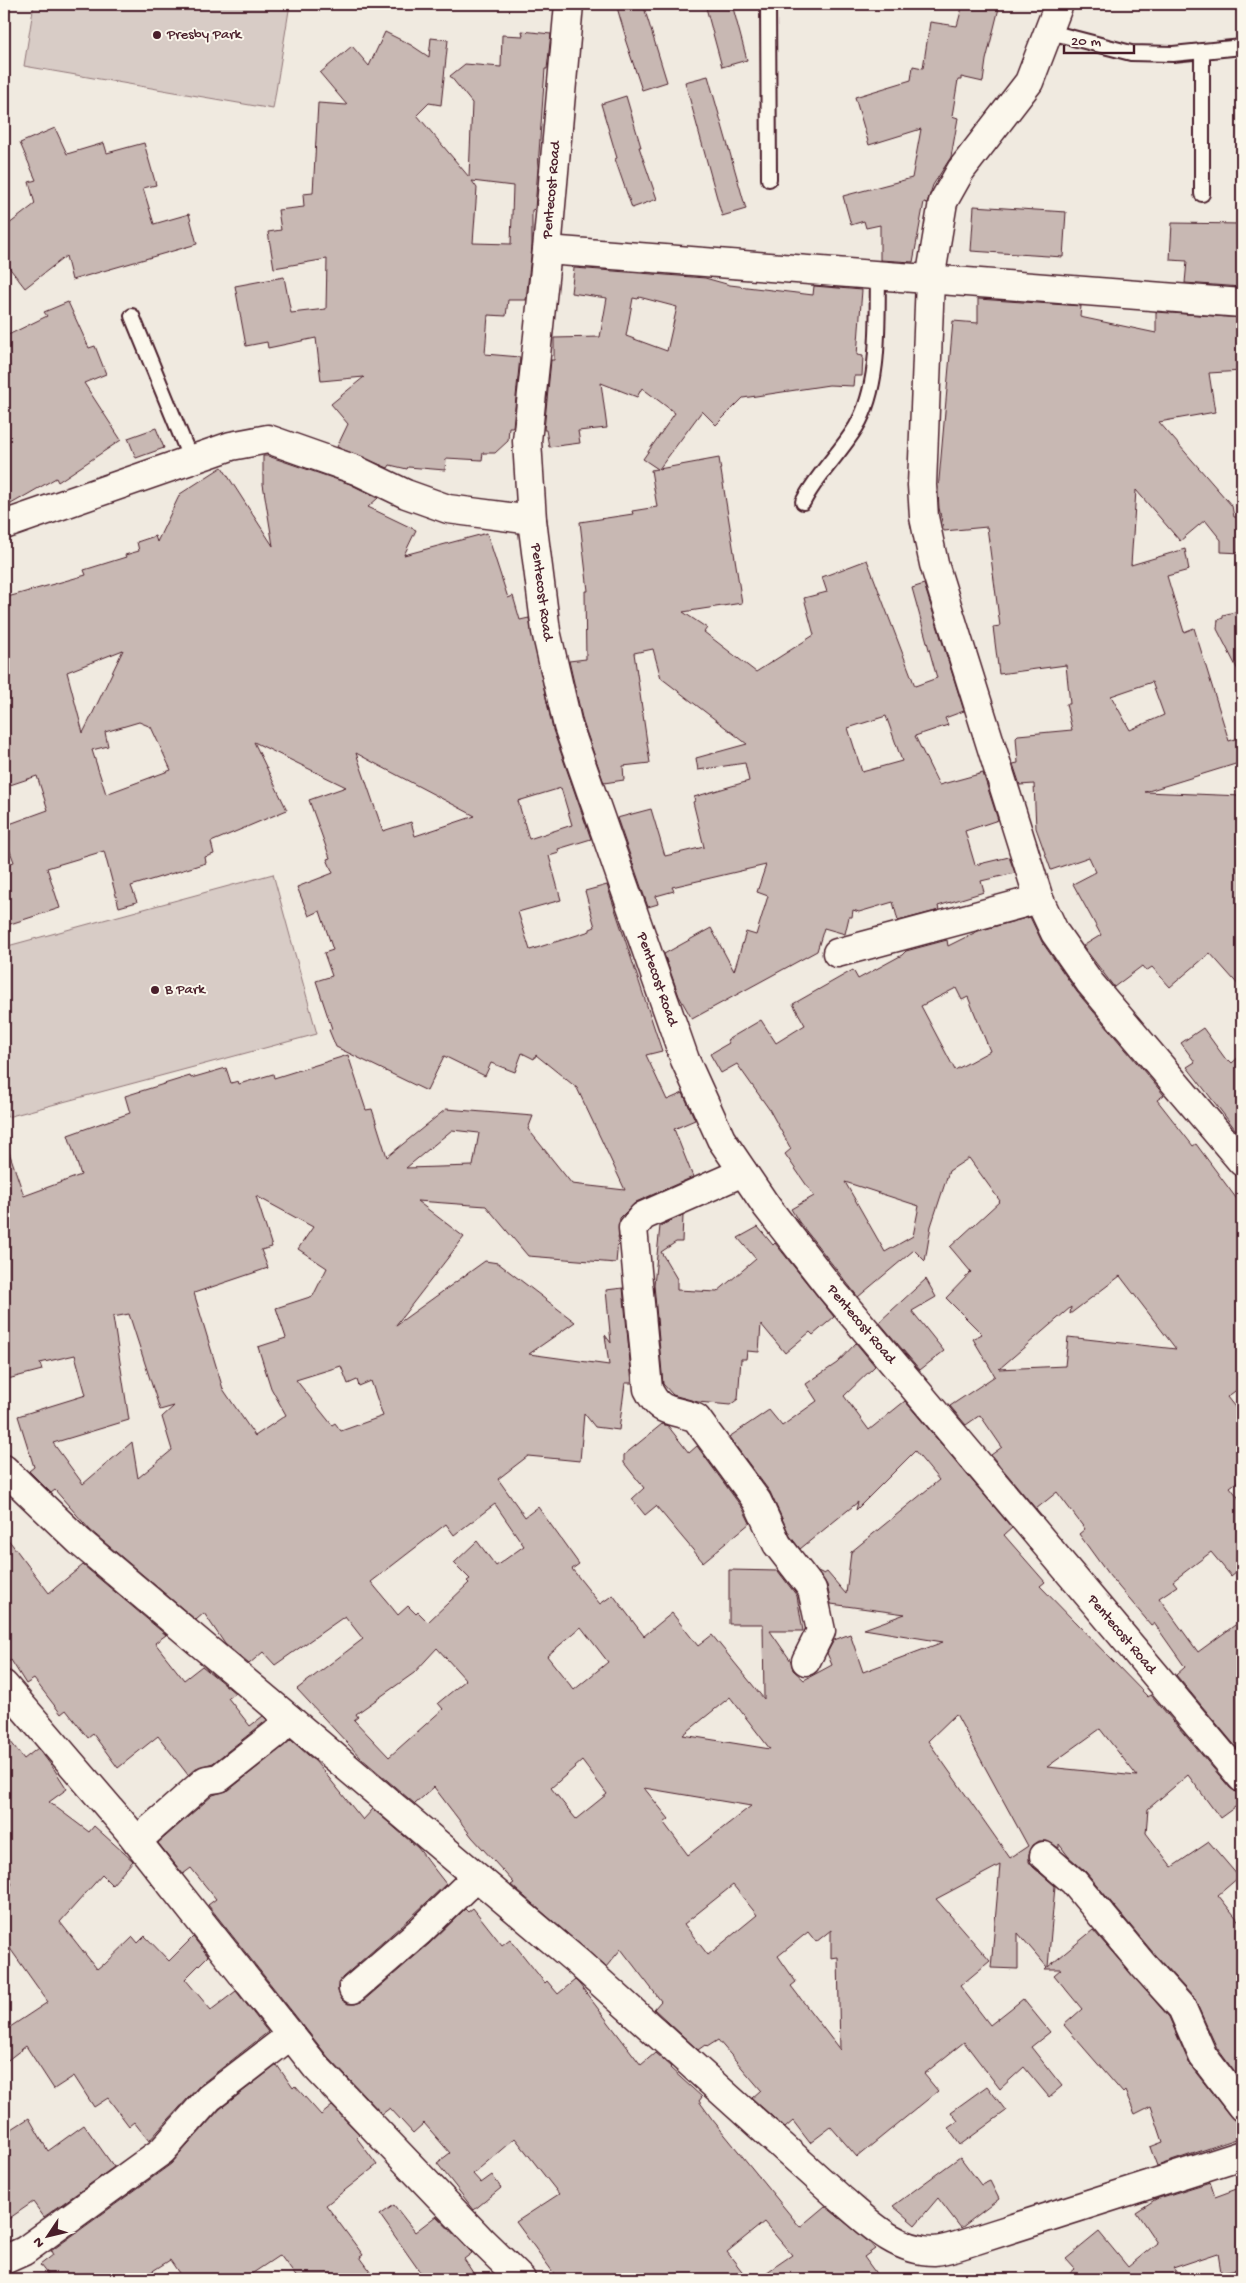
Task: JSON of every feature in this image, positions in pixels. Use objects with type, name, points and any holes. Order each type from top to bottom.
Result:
[{"type":"street","name":"Pentecost Road","points":[[569,4],[547,250],[527,441],[532,520],[546,631],[568,726],[601,827],[685,1060],[722,1140],[767,1206],[831,1289],[1242,1778]]},
{"type":"street","points":[[1059,4],[1050,32],[1029,82],[961,170],[943,202],[930,280],[922,485],[924,517],[934,564],[1039,898],[1056,933],[1090,983],[1242,1162]]},
{"type":"street","points":[[547,250],[1242,303]]},
{"type":"street","points":[[4,526],[231,446],[268,438],[356,470],[406,494],[448,509],[532,520]]},
{"type":"street","points":[[836,953],[1039,898]]},
{"type":"street","points":[[743,1172],[643,1216],[633,1228],[648,1389],[654,1402],[666,1411],[682,1412],[696,1418],[757,1501],[777,1544],[812,1589],[821,1631],[806,1660]]},
{"type":"street","points":[[4,1469],[80,1542],[579,1963],[841,2199],[880,2231],[903,2245],[935,2251],[976,2240],[1242,2156]]},
{"type":"street","points":[[4,1685],[137,1841],[316,2067],[520,2279]]},
{"type":"street","points":[[137,1841],[206,1780],[219,1778],[275,1734],[289,1719]]},
{"type":"street","points":[[1044,1856],[1074,1882],[1143,1965],[1182,2008],[1203,2056],[1242,2107]]},
{"type":"street","points":[[353,1989],[419,1932],[476,1877]]},
{"type":"street","points":[[4,2260],[24,2251],[162,2151],[209,2098],[291,2035]]},
{"type":"lane","points":[[768,4],[769,179]]},
{"type":"lane","points":[[1050,32],[1131,53],[1166,54],[1242,47]]},
{"type":"lane","points":[[1202,51],[1202,194]]},
{"type":"lane","points":[[803,502],[813,483],[857,426],[867,398],[877,347],[878,275]]},
{"type":"lane","points":[[132,316],[190,460]]},
{"type":"shaded area","name":"Presby Park","points":[[34,4],[290,4],[273,109],[24,66]]},
{"type":"shaded area","name":"B Park","points":[[273,874],[317,1034],[7,1117],[4,1106],[4,947]]},
{"type":"building","points":[[616,4],[643,4],[667,82],[642,90],[625,39]]},
{"type":"building","points":[[705,4],[732,4],[747,60],[722,67]]},
{"type":"building","points":[[963,4],[1000,4],[986,60],[983,82],[961,77],[961,80],[958,80],[952,116],[958,118],[951,157],[933,185],[927,203],[924,202],[913,262],[880,260],[880,225],[866,228],[864,221],[851,225],[843,196],[912,178],[921,129],[869,145],[855,97],[911,80],[913,66],[923,68],[930,22],[957,26]]},
{"type":"building","points":[[522,31],[551,34],[547,69],[545,69],[535,209],[532,210],[532,247],[526,300],[508,300],[506,316],[488,315],[485,354],[520,357],[513,427],[509,427],[508,441],[495,453],[483,453],[482,460],[446,458],[445,470],[408,467],[407,469],[390,465],[388,468],[337,447],[348,424],[331,404],[364,377],[321,381],[316,338],[268,348],[267,342],[246,346],[235,286],[284,277],[291,313],[326,309],[327,259],[274,268],[268,232],[281,230],[278,210],[304,207],[303,194],[313,193],[318,103],[347,105],[320,73],[352,46],[369,66],[385,32],[411,45],[429,57],[431,38],[448,40],[441,105],[429,103],[417,115],[469,177],[472,103],[450,76],[465,64],[501,67],[502,35],[523,36]],"holes":[[[472,181],[513,186],[511,244],[473,243],[477,188]]]},
{"type":"building","points":[[708,76],[746,209],[722,216],[685,82]]},
{"type":"building","points":[[626,96],[641,147],[639,147],[657,199],[632,208],[615,159],[617,158],[601,104]]},
{"type":"building","points":[[55,128],[67,154],[104,143],[107,153],[144,143],[156,185],[143,188],[154,224],[189,214],[197,244],[72,280],[66,256],[25,288],[4,261],[4,228],[35,204],[29,182],[36,180],[20,143]]},
{"type":"building","points":[[974,206],[1066,212],[1063,257],[971,251]]},
{"type":"building","points":[[1172,223],[1242,224],[1242,287],[1185,283],[1187,261],[1170,260]]},
{"type":"building","points":[[574,268],[705,278],[730,285],[813,295],[814,286],[862,290],[857,355],[863,356],[862,376],[854,376],[853,386],[829,385],[743,398],[716,425],[702,411],[659,469],[719,458],[742,603],[683,612],[707,628],[704,632],[756,672],[814,635],[804,598],[827,592],[822,577],[867,560],[915,686],[937,678],[912,588],[924,584],[964,711],[945,718],[948,725],[915,736],[939,785],[983,773],[998,820],[965,831],[975,865],[1009,857],[1015,873],[981,881],[984,892],[938,906],[939,910],[898,921],[893,902],[859,912],[853,910],[852,917],[849,917],[845,934],[824,928],[817,951],[692,1019],[679,996],[664,954],[711,928],[734,971],[746,932],[756,935],[768,896],[757,892],[766,865],[672,887],[674,891],[656,896],[658,904],[648,907],[617,818],[651,809],[665,856],[704,847],[693,802],[695,801],[694,797],[749,781],[745,763],[698,770],[696,758],[747,744],[661,678],[653,649],[634,653],[650,763],[623,766],[624,780],[604,783],[583,722],[569,661],[586,659],[585,591],[588,591],[580,522],[633,514],[632,511],[657,507],[651,470],[658,469],[643,459],[675,413],[642,388],[637,397],[601,383],[607,428],[578,431],[580,443],[549,447],[546,430],[544,430],[551,360],[554,360],[554,338],[600,337],[607,298],[571,293]],"holes":[[[639,297],[677,307],[667,351],[626,336],[633,298],[638,299]],[[886,716],[902,761],[862,772],[848,728]]]},
{"type":"building","points":[[978,299],[1081,306],[1080,317],[1156,333],[1156,312],[1242,318],[1242,371],[1209,373],[1215,412],[1159,422],[1232,506],[1234,517],[1242,517],[1242,553],[1221,552],[1221,540],[1205,520],[1180,541],[1136,490],[1131,565],[1185,549],[1189,570],[1167,576],[1184,632],[1194,628],[1229,741],[1242,737],[1242,762],[1145,792],[1242,796],[1242,989],[1210,953],[1170,987],[1152,967],[1146,971],[1142,966],[1114,987],[1083,946],[1101,935],[1073,884],[1096,872],[1089,857],[1051,870],[1036,828],[1034,784],[1020,785],[1013,764],[1018,763],[1016,737],[1018,735],[1072,730],[1066,704],[1070,704],[1066,665],[999,674],[993,627],[1000,626],[987,527],[944,531],[939,508],[938,491],[953,321],[978,323]],"holes":[[[1152,682],[1164,715],[1130,730],[1111,696]]]},
{"type":"building","points":[[68,302],[89,348],[95,346],[106,374],[84,383],[121,440],[58,482],[56,478],[4,508],[4,337],[47,316],[44,312]]},
{"type":"building","points":[[156,428],[164,448],[136,458],[128,438]]},
{"type":"building","points":[[263,456],[268,456],[350,484],[378,498],[368,507],[416,530],[404,555],[487,533],[508,598],[513,596],[520,620],[529,618],[553,730],[591,839],[558,849],[559,853],[549,856],[561,900],[518,912],[530,950],[590,931],[590,929],[595,927],[585,891],[607,885],[662,1051],[646,1055],[667,1100],[683,1093],[695,1120],[674,1129],[693,1177],[636,1202],[620,1218],[616,1263],[528,1256],[486,1206],[417,1201],[464,1237],[396,1325],[485,1261],[498,1263],[575,1322],[529,1354],[609,1365],[605,1335],[611,1343],[606,1290],[623,1288],[632,1383],[625,1383],[619,1430],[595,1427],[584,1413],[580,1461],[528,1456],[498,1479],[525,1517],[538,1507],[579,1564],[572,1569],[600,1604],[613,1595],[644,1636],[672,1613],[698,1646],[712,1635],[764,1699],[763,1624],[729,1624],[729,1570],[778,1571],[797,1596],[803,1631],[770,1631],[791,1661],[793,1670],[804,1680],[832,1665],[827,1653],[834,1640],[850,1634],[863,1672],[943,1642],[864,1629],[905,1614],[831,1604],[827,1585],[818,1571],[824,1574],[827,1572],[846,1594],[851,1552],[939,1480],[915,1451],[856,1510],[858,1502],[800,1549],[790,1536],[770,1492],[729,1437],[769,1410],[782,1426],[817,1401],[806,1384],[837,1363],[856,1343],[875,1366],[844,1396],[869,1430],[905,1401],[1012,1528],[1004,1535],[1045,1582],[1040,1586],[1148,1697],[1151,1695],[1230,1788],[1242,1793],[1242,1802],[1220,1818],[1188,1775],[1148,1809],[1146,1833],[1172,1867],[1209,1842],[1239,1877],[1218,1895],[1242,1925],[1242,2082],[1217,2048],[1194,1998],[1155,1955],[1086,1872],[1068,1856],[1059,1844],[1059,1848],[1047,1841],[1039,1841],[1033,1845],[1029,1854],[1029,1862],[1055,1886],[1048,1967],[1093,1930],[1169,2017],[1190,2065],[1230,2116],[1240,2122],[1242,2137],[1157,2166],[1150,2147],[1163,2142],[1151,2106],[1135,2114],[1125,2091],[1123,2093],[1064,2025],[1082,2009],[1054,1975],[1061,1969],[1045,1969],[1047,1967],[1018,1933],[1018,1969],[991,1968],[1000,1865],[936,1899],[990,1961],[960,1986],[990,2025],[1023,1999],[1050,2032],[1031,2047],[1062,2086],[1049,2097],[1024,2067],[1000,2089],[964,2042],[924,2074],[938,2091],[857,2157],[831,2127],[810,2143],[793,2121],[785,2128],[752,2098],[761,2090],[718,2040],[698,2050],[654,2009],[661,2001],[621,1949],[606,1967],[511,1885],[514,1883],[472,1837],[434,1787],[415,1804],[361,1758],[297,1689],[363,1639],[345,1616],[275,1665],[263,1652],[249,1664],[225,1644],[204,1613],[196,1620],[90,1530],[55,1490],[51,1493],[29,1471],[34,1467],[18,1416],[86,1395],[75,1355],[40,1363],[42,1370],[4,1380],[4,1150],[8,1149],[24,1196],[81,1175],[68,1135],[130,1113],[125,1096],[190,1076],[191,1078],[226,1068],[231,1083],[238,1081],[239,1084],[273,1074],[274,1078],[348,1055],[366,1110],[372,1109],[387,1157],[446,1109],[533,1116],[528,1129],[572,1184],[625,1190],[577,1088],[536,1055],[534,1059],[522,1053],[515,1072],[491,1063],[485,1076],[444,1056],[427,1091],[336,1047],[329,1030],[332,1029],[316,981],[332,976],[324,953],[333,950],[320,911],[309,916],[297,887],[333,873],[327,859],[330,858],[309,800],[346,787],[254,742],[287,810],[211,842],[214,854],[205,857],[206,863],[131,886],[137,902],[119,907],[104,851],[47,868],[60,908],[4,926],[4,865],[14,862],[4,835],[4,826],[48,810],[37,776],[4,787],[4,598],[86,575],[84,570],[139,551],[137,542],[155,536],[157,542],[180,494],[222,467],[273,546],[263,484]],"holes":[[[123,650],[83,733],[67,672]],[[139,722],[151,727],[171,770],[106,794],[92,750],[108,746],[105,732]],[[356,753],[475,816],[415,836],[411,822],[383,831]],[[561,788],[572,825],[529,839],[518,801]],[[452,1130],[479,1133],[473,1166],[406,1168]],[[256,1196],[313,1227],[298,1249],[327,1268],[313,1296],[276,1308],[286,1338],[258,1347],[271,1388],[286,1415],[255,1436],[223,1389],[194,1293],[268,1268],[261,1250],[272,1247]],[[129,1314],[160,1410],[174,1406],[162,1417],[172,1450],[138,1478],[132,1442],[83,1484],[53,1443],[129,1420],[113,1317]],[[341,1366],[348,1384],[357,1380],[359,1386],[371,1381],[383,1416],[341,1431],[335,1423],[332,1425],[296,1380]],[[495,1504],[524,1546],[496,1566],[477,1541],[454,1563],[470,1579],[467,1581],[469,1583],[428,1622],[418,1612],[416,1614],[408,1606],[398,1615],[371,1582],[446,1524],[454,1535]],[[581,1627],[608,1662],[574,1690],[547,1656]],[[437,1648],[466,1680],[438,1703],[443,1709],[389,1757],[354,1720],[358,1717],[356,1714],[414,1673]],[[730,1697],[770,1749],[683,1735]],[[956,1714],[1028,1846],[1010,1858],[928,1741]],[[1100,1729],[1137,1776],[1047,1767]],[[582,1761],[607,1794],[576,1819],[551,1788]],[[644,1788],[751,1806],[688,1855],[664,1823],[669,1819]],[[733,1885],[757,1915],[708,1955],[684,1924]],[[831,1930],[831,1958],[838,1957],[840,2050],[791,1986],[796,1982],[778,1956],[808,1932],[816,1942]]]},
{"type":"building","points":[[1242,610],[1242,678],[1217,629],[1218,620],[1223,618],[1223,615]]},
{"type":"building","points":[[1030,917],[1042,942],[1077,992],[1164,1095],[1157,1100],[1193,1146],[1196,1144],[1242,1206],[1242,1386],[1227,1397],[1242,1416],[1242,1478],[1230,1487],[1242,1502],[1242,1567],[1231,1576],[1211,1552],[1173,1581],[1177,1586],[1159,1598],[1198,1652],[1242,1620],[1242,1754],[1176,1675],[1185,1667],[1154,1623],[1151,1625],[1108,1574],[1079,1534],[1085,1529],[1057,1492],[1036,1509],[991,1455],[1002,1447],[980,1415],[966,1425],[950,1406],[995,1376],[973,1339],[982,1334],[946,1298],[971,1272],[950,1247],[1000,1201],[969,1158],[949,1171],[931,1226],[925,1261],[914,1250],[858,1297],[799,1222],[791,1209],[814,1196],[785,1154],[791,1149],[769,1109],[737,1064],[721,1073],[710,1054],[729,1043],[727,1040],[761,1020],[776,1043],[805,1025],[793,1004],[853,970],[858,979],[906,951],[947,940],[948,946],[978,931]],"holes":[[[956,988],[962,1000],[968,997],[990,1051],[955,1070],[921,1006]],[[845,1182],[919,1206],[913,1236],[885,1252]],[[1120,1276],[1176,1349],[1068,1337],[1065,1366],[999,1369],[1071,1307],[1070,1314]]]},
{"type":"building","points":[[1203,1028],[1227,1061],[1229,1060],[1232,1063],[1242,1054],[1242,1138],[1187,1067],[1195,1062],[1181,1043]]},
{"type":"building","points":[[683,1215],[682,1242],[676,1242],[661,1252],[677,1279],[677,1290],[717,1292],[756,1259],[738,1238],[758,1227],[773,1245],[775,1243],[834,1317],[813,1335],[810,1332],[785,1353],[761,1324],[759,1352],[747,1351],[746,1359],[741,1359],[738,1399],[730,1405],[698,1402],[673,1395],[663,1384],[654,1285],[660,1226]]},
{"type":"building","points":[[926,1279],[936,1297],[912,1311],[944,1351],[920,1370],[879,1322]]},
{"type":"building","points":[[662,1424],[668,1426],[689,1453],[697,1446],[743,1509],[750,1523],[703,1562],[656,1506],[645,1515],[632,1499],[644,1488],[624,1463],[624,1455]]},
{"type":"building","points":[[4,1534],[49,1593],[83,1565],[166,1635],[155,1643],[184,1680],[202,1666],[235,1693],[228,1698],[250,1726],[263,1716],[267,1720],[213,1763],[196,1768],[188,1775],[158,1736],[118,1768],[93,1734],[88,1738],[66,1710],[61,1714],[34,1679],[26,1684],[11,1660],[4,1665]]},
{"type":"building","points":[[4,1733],[24,1759],[38,1748],[54,1769],[67,1789],[49,1802],[89,1832],[94,1826],[133,1861],[112,1885],[102,1875],[60,1922],[97,1969],[104,1965],[133,1937],[138,1943],[145,1936],[169,1961],[193,1937],[208,1956],[185,1979],[211,2010],[236,1991],[268,2032],[199,2086],[149,2141],[134,2122],[129,2126],[108,2098],[94,2107],[74,2076],[54,2089],[26,2046],[4,2063],[4,2031],[48,2002],[4,1940],[4,1892],[12,1884],[4,1874]]},
{"type":"building","points":[[291,1740],[316,1762],[363,1820],[373,1809],[418,1848],[446,1884],[343,1977],[338,1983],[338,1991],[342,2000],[348,2004],[363,2001],[429,1944],[465,1909],[468,1912],[473,1908],[502,1945],[510,1939],[545,1983],[547,1981],[558,1994],[575,1980],[641,2065],[655,2053],[702,2097],[699,2101],[712,2119],[800,2227],[825,2206],[871,2244],[875,2249],[864,2257],[880,2279],[757,2279],[792,2255],[764,2222],[727,2252],[748,2279],[558,2279],[516,2222],[559,2194],[515,2138],[473,2174],[481,2183],[492,2175],[501,2188],[474,2210],[437,2163],[450,2153],[424,2123],[413,2133],[390,2108],[382,2114],[328,2057],[208,1905],[216,1899],[191,1868],[183,1874],[158,1843],[213,1795],[229,1790]]},
{"type":"building","points":[[277,2065],[293,2088],[295,2086],[321,2115],[332,2106],[359,2134],[356,2137],[377,2165],[326,2205],[363,2255],[360,2257],[376,2279],[298,2279],[280,2255],[244,2279],[183,2279],[170,2260],[140,2279],[51,2279],[40,2265],[53,2255],[51,2251],[171,2164],[220,2109]]},
{"type":"building","points":[[987,2086],[1006,2111],[960,2145],[948,2128],[958,2121],[951,2112]]},
{"type":"building","points":[[29,2118],[48,2151],[84,2125],[114,2167],[44,2217],[33,2202],[4,2222],[4,2134]]},
{"type":"building","points":[[960,2157],[981,2185],[990,2181],[999,2199],[961,2228],[938,2198],[915,2225],[893,2206]]},
{"type":"building","points":[[1210,2182],[1215,2197],[1242,2187],[1242,2268],[1221,2272],[1218,2253],[1173,2268],[1182,2279],[1063,2279],[1075,2269],[1066,2259],[1099,2232],[1128,2267],[1157,2243],[1136,2212],[1156,2199]]},
{"type":"building","points":[[394,2205],[415,2232],[436,2216],[472,2253],[464,2259],[477,2279],[425,2279],[380,2215]]},
{"type":"place","name":"Presby Park","points":[[157,35]]},
{"type":"place","name":"B Park","points":[[155,990]]}]
